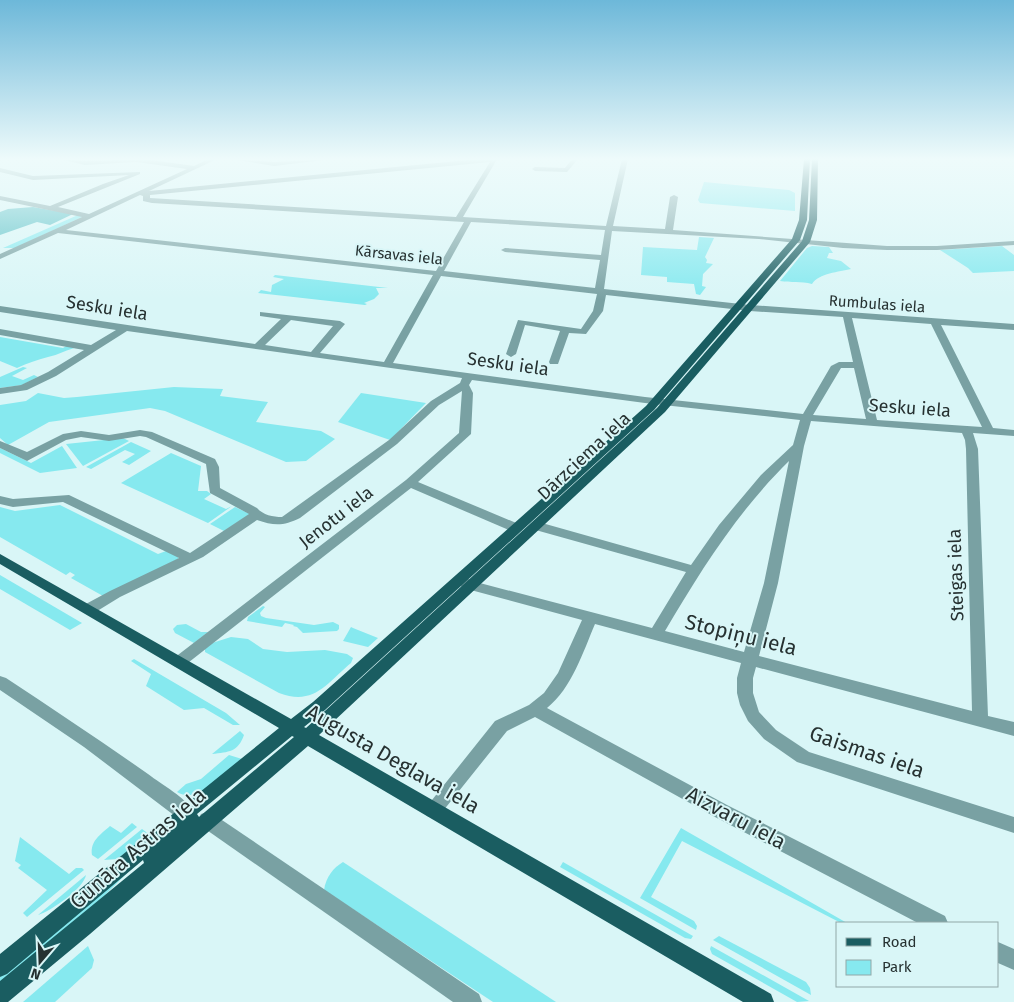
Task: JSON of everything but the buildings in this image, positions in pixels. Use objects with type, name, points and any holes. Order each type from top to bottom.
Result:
[{"type":"main road","name":"Dārzciema iela","points":[[298,731],[332,714],[465,583],[516,528],[662,402],[739,307],[801,241],[803,206]]},
{"type":"main road","name":"Dārzciema iela","points":[[465,583],[537,526],[662,402],[750,308],[801,241],[814,220],[814,206]]},
{"type":"main road","name":"Augusta Deglava iela","points":[[0,558],[763,1002]]},
{"type":"main road","name":"Gunāra Astras iela","points":[[0,967],[185,813],[298,731]]},
{"type":"main road","name":"Gunāra Astras iela","points":[[0,995],[83,927],[207,820],[298,731]]},
{"type":"main road","points":[[153,866],[152,858],[156,852],[190,818],[185,813]]},
{"type":"street","points":[[40,206],[90,216]]},
{"type":"street","points":[[51,208],[56,206]]},
{"type":"street","points":[[0,256],[115,206]]},
{"type":"street","points":[[238,206],[459,218],[801,241],[843,246],[924,248],[1014,243]]},
{"type":"street","points":[[459,218],[467,206]]},
{"type":"street","points":[[511,354],[521,322],[583,332],[598,311],[603,258],[614,206]]},
{"type":"street","points":[[669,232],[673,206]]},
{"type":"street","points":[[387,365],[469,219]]},
{"type":"street","name":"Kārsavas iela","points":[[56,231],[739,307]]},
{"type":"street","points":[[0,249],[11,251]]},
{"type":"street","points":[[505,250],[603,258]]},
{"type":"street","name":"Rumbulas iela","points":[[739,307],[1014,327]]},
{"type":"street","name":"Sesku iela","points":[[0,308],[124,329],[387,365],[466,381],[806,418],[1014,433]]},
{"type":"street","points":[[263,314],[340,324],[312,355]]},
{"type":"street","points":[[847,316],[872,423]]},
{"type":"street","points":[[258,347],[289,317]]},
{"type":"street","points":[[935,322],[989,431]]},
{"type":"street","points":[[0,391],[23,388],[52,374],[124,329]]},
{"type":"street","points":[[554,362],[566,329]]},
{"type":"street","points":[[0,332],[92,348]]},
{"type":"street","name":"Gaismas iela","points":[[857,365],[839,365],[835,368],[806,418],[798,446],[771,583],[749,659],[744,691],[746,703],[754,719],[772,737],[803,756],[1014,825]]},
{"type":"street","points":[[0,444],[27,457],[63,436],[81,434],[109,438],[140,433],[148,434],[211,462],[214,490],[253,511],[256,515],[273,521],[284,521],[295,516],[393,442],[435,403],[466,381]]},
{"type":"street","name":"Jenotu iela","points":[[179,662],[410,482],[465,434],[468,393],[466,381]]},
{"type":"street","name":"Steigas iela","points":[[966,430],[971,440],[972,449],[980,720]]},
{"type":"street","name":"Gaismas iela","points":[[655,635],[694,570],[724,528],[765,478],[798,446]]},
{"type":"street","points":[[410,482],[516,528]]},
{"type":"street","points":[[0,500],[13,503],[65,498],[190,558]]},
{"type":"street","points":[[90,609],[115,594],[190,558],[256,515]]},
{"type":"street","points":[[537,526],[694,570]]},
{"type":"street","name":"Stopiņu iela","points":[[465,583],[590,618],[1014,729]]},
{"type":"street","points":[[433,810],[501,726],[535,709],[550,697],[565,675],[590,618]]},
{"type":"street","points":[[0,682],[90,742],[185,813]]},
{"type":"street","name":"Aizvaru iela","points":[[535,709],[721,811],[936,922]]},
{"type":"street","points":[[207,820],[471,1002]]},
{"type":"street","points":[[999,952],[1014,960]]},
{"type":"green space","points":[[733,206],[795,206],[795,211]]},
{"type":"green space","points":[[78,215],[82,217],[15,248],[3,248]]},
{"type":"green space","points":[[699,237],[714,238],[705,257],[706,263],[713,264],[703,274],[702,286],[706,287],[700,295],[696,294],[694,284],[667,282],[667,277],[641,275],[643,247],[697,250]]},
{"type":"green space","points":[[812,246],[829,247],[833,253],[829,253],[827,258],[841,261],[851,269],[824,275],[812,284],[780,281],[807,248]]},
{"type":"green space","points":[[1002,246],[1014,255],[1014,271],[973,273],[940,250]]},
{"type":"green space","points":[[275,275],[388,288],[376,288],[379,294],[374,299],[364,303],[367,304],[365,305],[258,293],[261,290],[271,292],[272,285],[284,279],[273,277]]},
{"type":"green space","points":[[0,337],[63,348],[68,345],[78,347],[17,368],[0,361]]},
{"type":"green space","points":[[23,367],[27,368],[12,376],[23,380],[34,375],[38,377],[22,385],[0,388],[0,377]]},
{"type":"green space","points":[[174,387],[223,389],[220,396],[268,402],[256,422],[321,431],[335,439],[306,461],[286,462],[165,411],[150,408],[49,422],[8,445],[0,438],[0,405],[26,401],[38,393],[64,398]]},
{"type":"green space","points":[[361,393],[426,403],[390,440],[338,422]]},
{"type":"green space","points":[[123,438],[129,441],[83,466],[66,444]]},
{"type":"green space","points":[[131,442],[151,451],[129,465],[122,462],[135,454],[125,450],[91,469],[86,467]]},
{"type":"green space","points":[[62,446],[77,468],[40,473],[0,453],[0,448],[31,463]]},
{"type":"green space","points":[[171,453],[201,466],[198,491],[207,491],[211,494],[204,499],[226,509],[232,506],[208,523],[121,483]]},
{"type":"green space","points":[[60,505],[158,554],[166,551],[178,556],[178,559],[103,596],[71,578],[75,575],[70,572],[66,575],[0,537],[0,507],[15,511]]},
{"type":"green space","points":[[235,507],[250,514],[224,531],[210,524]]},
{"type":"green space","points":[[0,575],[82,623],[70,630],[0,589]]},
{"type":"green space","points":[[263,606],[265,607],[260,613],[261,616],[266,618],[314,625],[333,622],[339,625],[339,629],[337,631],[303,633],[294,625],[285,623],[282,627],[247,621],[248,617]]},
{"type":"green space","points":[[186,624],[201,632],[208,632],[194,643],[175,633],[173,629],[177,625]]},
{"type":"green space","points":[[351,627],[378,638],[368,647],[343,641]]},
{"type":"green space","points":[[231,637],[248,639],[263,649],[287,652],[325,650],[347,654],[353,658],[351,663],[319,691],[302,697],[291,696],[279,693],[205,652],[205,649],[212,643]]},
{"type":"green space","points":[[134,659],[226,713],[240,725],[233,725],[204,708],[184,710],[146,686],[151,674],[131,661]]},
{"type":"green space","points":[[240,731],[244,735],[236,748],[228,752],[212,754]]},
{"type":"green space","points":[[229,755],[242,759],[212,786],[195,795],[177,792],[186,784],[201,779]]},
{"type":"green space","points":[[132,823],[137,827],[98,859],[92,855],[94,842],[110,826],[121,833]]},
{"type":"green space","points":[[681,828],[845,922],[839,922],[682,841],[651,897],[694,921],[697,926],[696,930],[640,898]]},
{"type":"green space","points":[[142,829],[150,835],[117,859],[104,860]]},
{"type":"green space","points":[[20,837],[69,874],[76,868],[84,870],[27,917],[23,913],[47,890],[18,868],[21,865],[15,861]]},
{"type":"green space","points":[[163,841],[128,872],[79,921],[0,986],[0,977]]},
{"type":"green space","points":[[343,862],[556,1002],[493,1002],[324,890],[326,881],[331,873]]},
{"type":"green space","points":[[563,862],[693,936],[691,939],[685,938],[560,867]]},
{"type":"green space","points":[[86,875],[79,886],[66,898],[51,909],[38,915]]},
{"type":"green space","points":[[719,936],[806,982],[810,988],[811,995],[713,940]]},
{"type":"green space","points":[[88,946],[94,960],[92,968],[55,1002],[23,1002]]},
{"type":"green space","points":[[711,946],[809,1001],[797,1002],[712,954]]},
{"type":"shaded area","points":[[33,207],[73,214],[50,225],[37,222],[0,235],[0,212],[8,209]]}]
